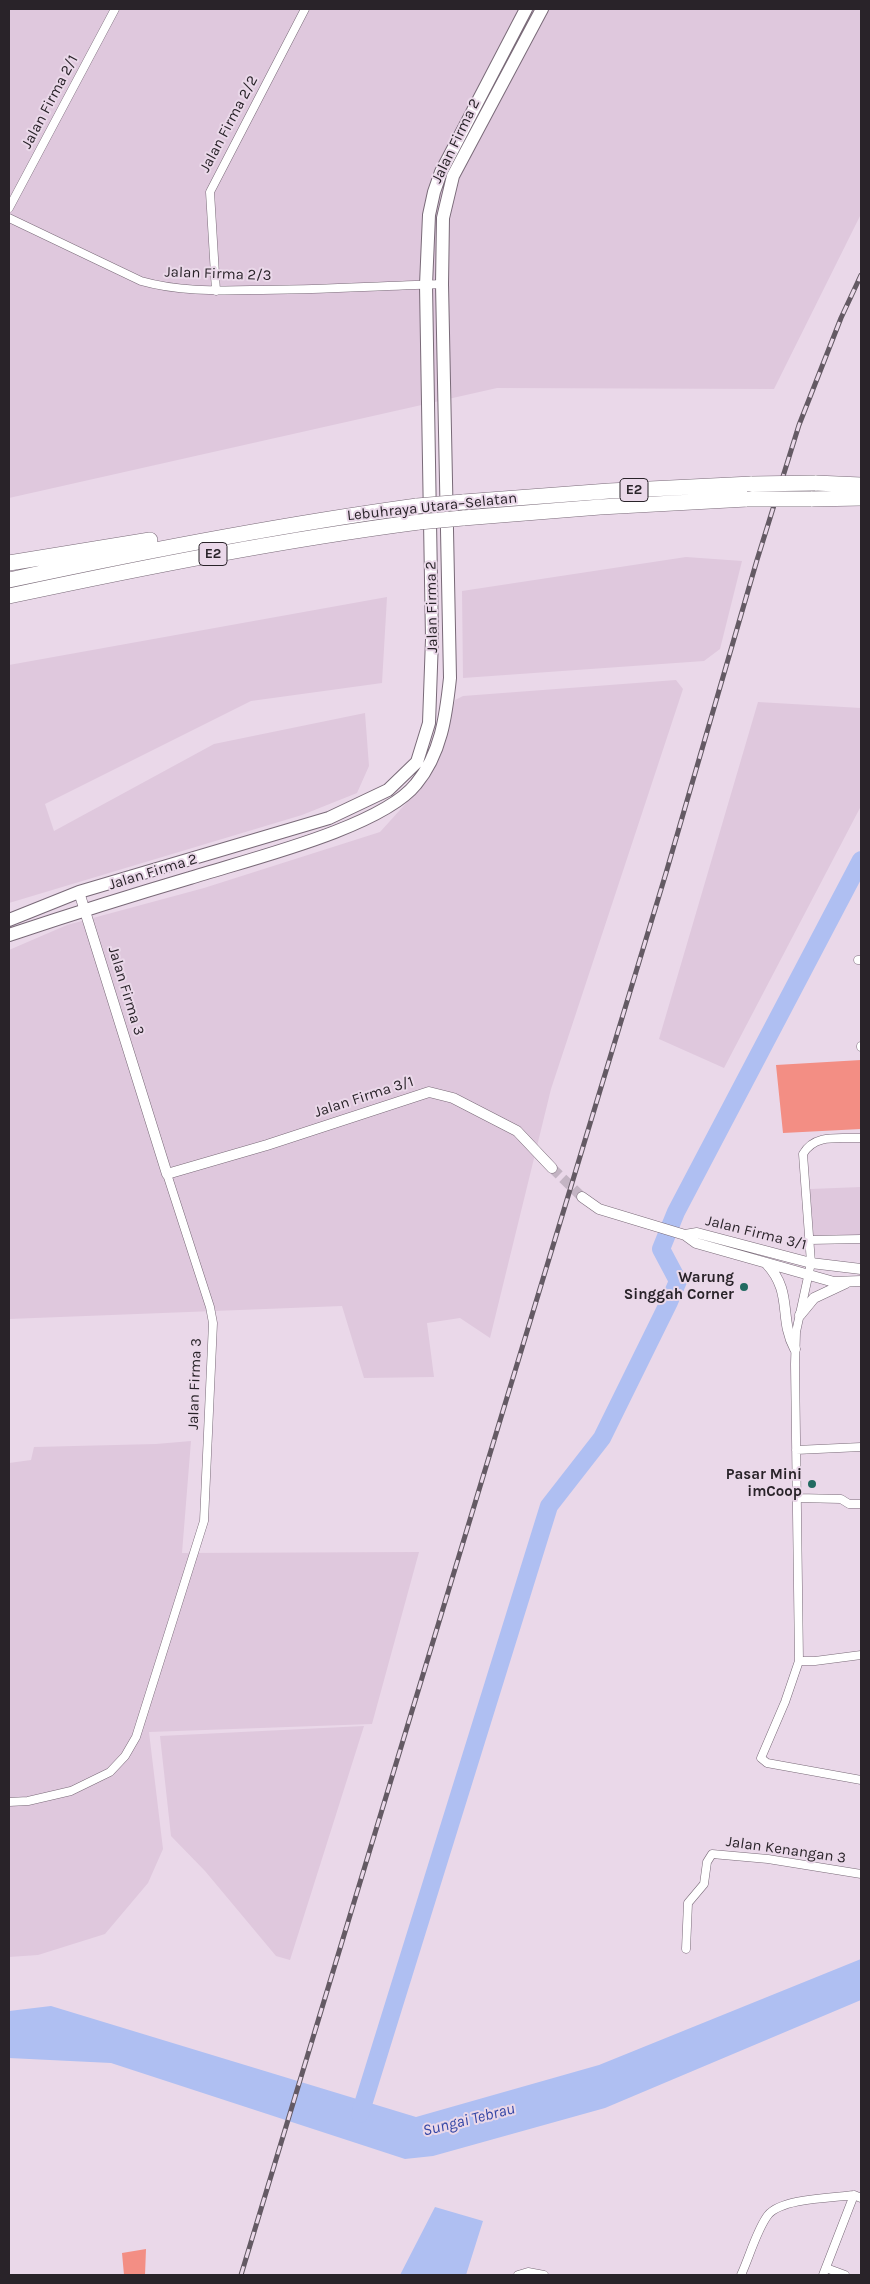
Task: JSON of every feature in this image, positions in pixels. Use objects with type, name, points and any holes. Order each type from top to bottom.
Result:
[{"type":"highway","name":"Lebuhraya Utara–Selatan","points":[[9,580],[139,552],[331,518],[417,506],[609,491],[752,484],[815,483],[861,485]]},
{"type":"highway","name":"Lebuhraya Utara–Selatan","points":[[9,596],[202,556],[419,522],[600,507],[747,499],[861,498]]},
{"type":"highway","points":[[9,562],[222,527],[246,533]]},
{"type":"main road","name":"Jalan Firma 2","points":[[9,920],[80,892],[329,818],[388,790],[416,762],[429,723],[432,639],[426,285],[430,215],[434,192],[441,172],[526,9]]},
{"type":"main road","name":"Jalan Firma 2","points":[[9,935],[283,849],[357,823],[403,798],[426,770],[437,747],[445,722],[450,678],[442,284],[443,218],[453,176],[542,9]]},
{"type":"street","name":"Jalan Firma 2/1","points":[[9,208],[115,9]]},
{"type":"street","name":"Jalan Firma 2/2","points":[[216,291],[210,192],[305,9]]},
{"type":"street","name":"Jalan Firma 2/3","points":[[9,218],[141,281],[158,286],[216,291],[320,290],[442,284]]},
{"type":"street","name":"Jalan Firma 3","points":[[9,1802],[28,1802],[71,1791],[110,1772],[124,1756],[136,1737],[204,1520],[213,1323],[80,892]]},
{"type":"street","name":"Jalan Firma 3/1","points":[[167,1174],[267,1145],[430,1092],[453,1098],[517,1131],[552,1168]]},
{"type":"street","points":[[861,1138],[816,1140],[808,1145],[803,1154],[811,1263],[796,1332],[795,1349],[799,1661],[785,1702],[761,1758],[767,1763],[861,1780]]},
{"type":"street","name":"Jalan Firma 3/1","points":[[582,1196],[599,1209],[685,1235],[697,1233],[811,1263],[861,1269]]},
{"type":"street","points":[[685,1235],[696,1243],[834,1282],[861,1281]]},
{"type":"street","points":[[810,1240],[861,1239]]},
{"type":"street","points":[[766,1263],[782,1285],[788,1335],[795,1349]]},
{"type":"street","points":[[800,1315],[814,1298],[849,1281]]},
{"type":"street","points":[[796,1450],[861,1447]]},
{"type":"street","points":[[798,1498],[841,1499],[849,1504],[861,1504]]},
{"type":"street","points":[[799,1661],[815,1661],[861,1655]]},
{"type":"street","name":"Jalan Kenangan 3","points":[[686,1948],[688,1902],[702,1886],[709,1856],[715,1854],[768,1859],[861,1874]]},
{"type":"street","points":[[742,2275],[770,2213],[777,2207],[804,2201],[858,2196],[824,2272],[845,2275]]},
{"type":"street","points":[[518,2275],[528,2272],[544,2275]]},
{"type":"shaded area","points":[[9,9],[861,9],[861,214],[774,389],[497,388],[9,498]]},
{"type":"shaded area","points":[[686,557],[742,561],[720,649],[704,661],[463,678],[462,591]]},
{"type":"shaded area","points":[[387,597],[382,683],[251,701],[45,804],[54,831],[214,744],[365,713],[369,766],[357,793],[302,815],[9,903],[9,665]]},
{"type":"shaded area","points":[[676,680],[683,689],[551,1089],[490,1338],[460,1318],[427,1323],[434,1377],[364,1378],[342,1306],[9,1319],[9,950],[67,925],[204,888],[380,832],[429,778],[442,753],[455,700],[463,696]]},
{"type":"shaded area","points":[[758,702],[861,708],[861,806],[724,1068],[659,1039]]},
{"type":"shaded area","points":[[861,1060],[861,1129],[783,1133],[776,1065]]},
{"type":"shaded area","points":[[861,1187],[861,1242],[814,1244],[810,1189]]},
{"type":"shaded area","points":[[191,1441],[182,1553],[419,1552],[372,1724],[149,1732],[163,1849],[148,1883],[105,1934],[38,1955],[9,1957],[9,1463],[31,1460],[34,1447],[156,1444]]},
{"type":"shaded area","points":[[364,1726],[290,1960],[276,1956],[205,1871],[171,1836],[160,1736]]},
{"type":"shaded area","points":[[146,2249],[145,2275],[124,2275],[122,2253]]},
{"type":"water","name":"Sungai Tebrau","points":[[861,1959],[861,2000],[605,2108],[433,2156],[405,2159],[111,2063],[9,2058],[9,2011],[51,2006],[416,2117],[599,2065]]},
{"type":"water","points":[[435,2207],[483,2221],[466,2275],[400,2275]]},
{"type":"waterway","points":[[360,2114],[549,1506],[602,1438],[669,1302],[678,1281],[661,1249],[676,1212],[861,860]]},
{"type":"tunnel","points":[[552,1168],[582,1197]]},
{"type":"railway","points":[[241,2275],[666,873],[757,560],[799,425],[841,318],[861,275]]},
{"type":"place","name":"Warung Singgah Corner","points":[[744,1287]]},
{"type":"place","name":"Pasar Mini imCoop","points":[[812,1484]]}]
